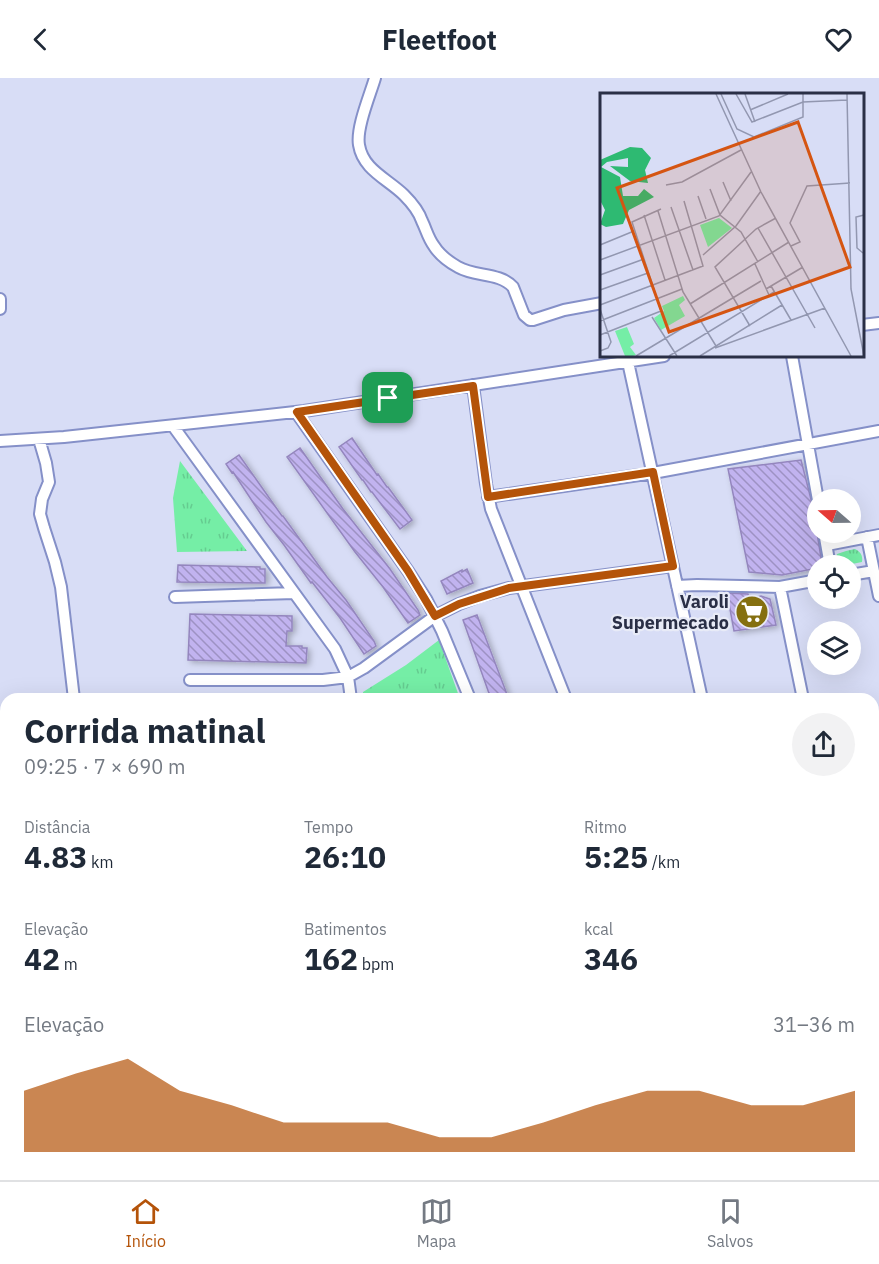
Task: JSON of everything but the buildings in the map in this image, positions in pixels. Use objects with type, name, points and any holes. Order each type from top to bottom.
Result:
[{"type":"street","points":[[375,78],[362,119],[358,143],[361,152],[376,173],[408,199],[420,215],[432,244],[440,253],[460,268],[499,278],[510,284],[524,315],[530,320],[564,310],[600,303]]},
{"type":"street","points":[[0,299],[0,309]]},
{"type":"street","points":[[864,325],[879,323]]},
{"type":"street","points":[[0,441],[173,426],[297,412],[650,357]]},
{"type":"street","points":[[792,357],[816,489]]},
{"type":"street","points":[[628,362],[701,693]]},
{"type":"street","points":[[473,386],[488,497],[497,526],[564,693]]},
{"type":"street","points":[[297,412],[408,571],[435,616],[467,693]]},
{"type":"street","points":[[173,426],[335,649],[348,677],[350,693]]},
{"type":"street","points":[[488,497],[653,472],[879,431]]},
{"type":"street","points":[[39,439],[49,482],[42,499],[40,514],[56,562],[61,586],[73,693]]},
{"type":"street","points":[[828,555],[827,545],[879,535]]},
{"type":"street","points":[[867,537],[879,596]]},
{"type":"street","points":[[190,680],[323,680],[348,677],[364,668],[435,616],[480,596],[521,586],[673,566]]},
{"type":"street","points":[[861,573],[874,571]]},
{"type":"street","points":[[677,586],[780,587],[807,582]]},
{"type":"street","points":[[780,587],[802,693]]},
{"type":"street","points":[[175,597],[294,593]]},
{"type":"green space","points":[[180,461],[247,551],[177,552],[173,498]]},
{"type":"green space","points":[[855,549],[859,551],[861,554],[862,562],[861,555],[837,555]]},
{"type":"green space","points":[[439,640],[458,693],[363,693]]},
{"type":"place","name":"Varoli Supermecado","points":[[752,612]]},
{"type":"route","points":[[473,386],[488,497],[653,472],[673,566],[509,588],[459,604],[435,616],[408,571],[297,412],[388,398],[473,386]]}]
